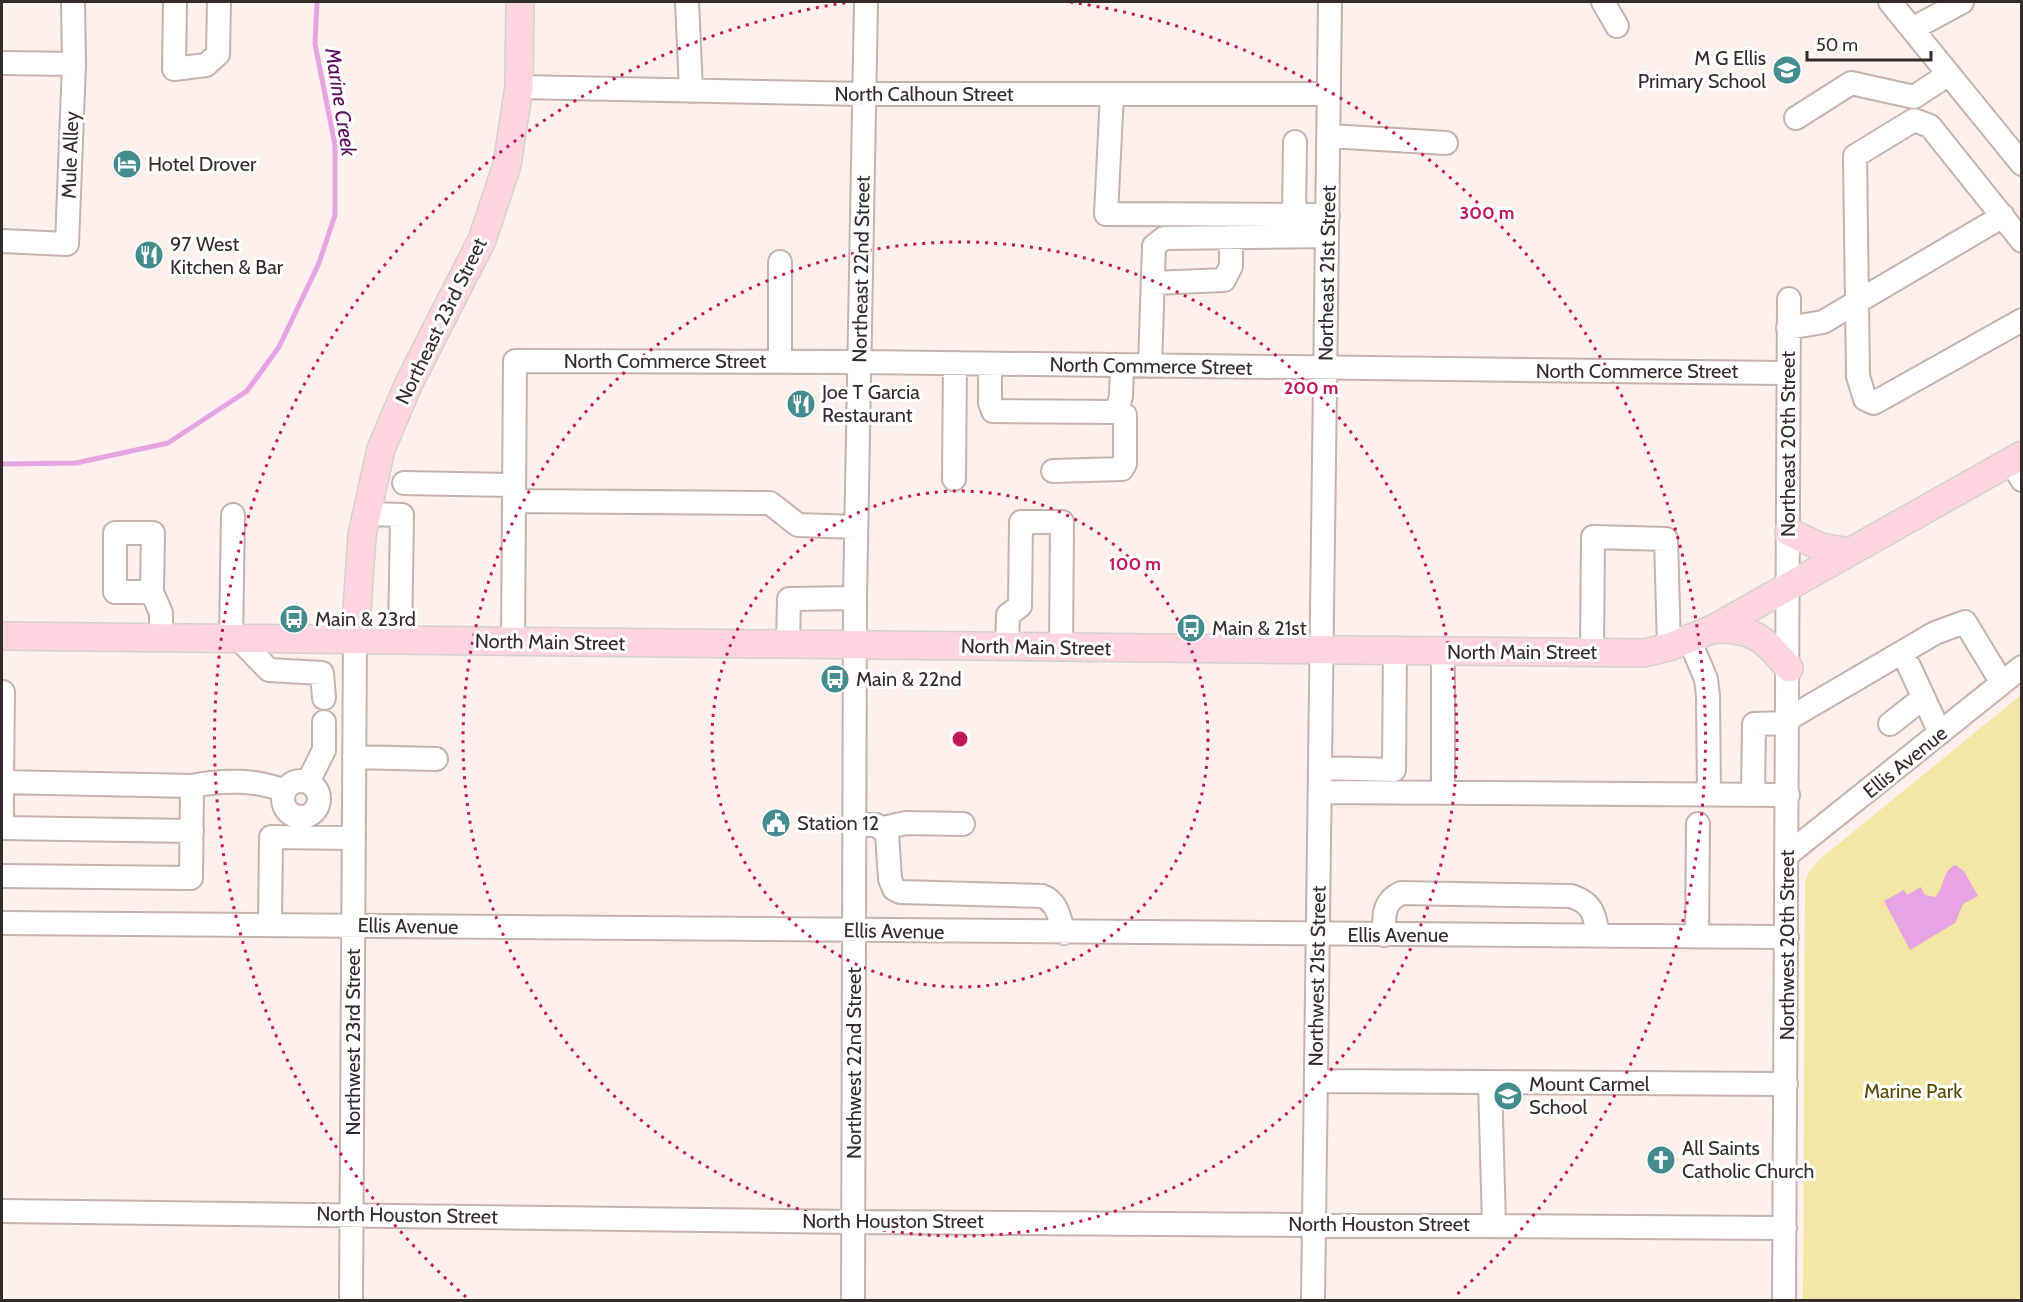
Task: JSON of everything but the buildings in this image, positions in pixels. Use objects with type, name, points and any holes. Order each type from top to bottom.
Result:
[{"type":"main road","name":"Northeast 23rd Street","points":[[355,640],[355,613],[366,514],[381,449],[409,383],[482,240],[507,165],[519,87],[520,2]]},
{"type":"main road","name":"North Main Street","points":[[2,636],[1322,652],[1644,653],[1679,643],[1713,628],[1788,589],[1849,552],[2018,465]]},
{"type":"main road","points":[[1789,532],[1821,547],[1849,552]]},
{"type":"main road","points":[[1713,628],[1741,628],[1769,646],[1789,668]]},
{"type":"street","name":"Mule Alley","points":[[2,241],[67,244],[74,64],[73,2]]},
{"type":"street","points":[[175,2],[174,69],[206,65],[218,54],[219,2]]},
{"type":"street","points":[[687,2],[691,91]]},
{"type":"street","name":"Northeast 22nd Street","points":[[856,645],[856,527],[866,2]]},
{"type":"street","name":"Northeast 21st Street","points":[[1322,652],[1330,2]]},
{"type":"street","points":[[1603,2],[1617,26]]},
{"type":"street","points":[[1890,2],[2022,164]]},
{"type":"street","points":[[1912,29],[1962,2]]},
{"type":"street","points":[[2,63],[74,64]]},
{"type":"street","points":[[1796,118],[1851,83],[1914,97],[1949,74]]},
{"type":"street","name":"North Calhoun Street","points":[[519,87],[865,94],[1329,94]]},
{"type":"street","points":[[1112,94],[1106,214],[1294,215],[1327,226]]},
{"type":"street","points":[[2022,241],[1930,126],[1914,120],[1856,156],[1858,376],[1864,399],[1874,403],[2022,320]]},
{"type":"street","points":[[1329,136],[1446,143]]},
{"type":"street","points":[[1294,215],[1295,142]]},
{"type":"street","points":[[1788,328],[1823,322],[2003,216]]},
{"type":"street","points":[[1150,366],[1154,246],[1164,238],[1231,237],[1327,226]]},
{"type":"street","points":[[1153,283],[1224,280],[1231,266],[1231,237]]},
{"type":"street","points":[[780,262],[780,362]]},
{"type":"street","name":"Northeast 20th Street","points":[[1788,589],[1789,298]]},
{"type":"street","name":"North Commerce Street","points":[[514,493],[515,361],[859,362],[1788,373]]},
{"type":"street","points":[[954,478],[955,363]]},
{"type":"street","points":[[990,364],[990,403],[993,411],[1117,412],[1125,416],[1125,464],[1122,469],[1053,471]]},
{"type":"street","points":[[1117,412],[1122,396],[1122,366]]},
{"type":"street","points":[[404,483],[514,493],[770,503],[798,525],[856,527]]},
{"type":"street","points":[[513,641],[514,493]]},
{"type":"street","points":[[366,514],[402,516],[400,640]]},
{"type":"street","points":[[233,516],[235,639],[269,670],[322,673],[324,698]]},
{"type":"street","points":[[1007,647],[1008,615],[1020,606],[1021,522],[1062,522],[1062,648]]},
{"type":"street","points":[[1592,653],[1593,537],[1666,539],[1679,643],[1704,672],[1708,696],[1709,794]]},
{"type":"street","name":"Northwest 20th Street","points":[[1784,1300],[1788,589]]},
{"type":"street","points":[[152,592],[161,613],[161,638]]},
{"type":"street","points":[[788,644],[789,599],[855,598]]},
{"type":"street","points":[[1753,794],[1754,724],[1788,721],[1935,633],[1965,622],[2002,683]]},
{"type":"street","name":"Northwest 23rd Street","points":[[351,1300],[355,640]]},
{"type":"street","name":"Northwest 22nd Street","points":[[853,1300],[856,645]]},
{"type":"street","points":[[1321,768],[1394,770],[1395,651]]},
{"type":"street","name":"Northwest 21st Street","points":[[1313,1300],[1322,652]]},
{"type":"street","points":[[1443,652],[1443,792]]},
{"type":"street","points":[[1909,666],[1940,733]]},
{"type":"street","name":"Ellis Avenue","points":[[1787,855],[2022,667]]},
{"type":"street","points":[[3,692],[2,828],[192,831]]},
{"type":"street","points":[[1890,724],[1923,698]]},
{"type":"street","points":[[324,722],[324,750],[314,790],[315,810],[304,817],[298,817],[292,815],[284,806],[284,791],[295,781],[314,790],[354,800]]},
{"type":"street","points":[[354,757],[436,759]]},
{"type":"street","points":[[2,782],[192,786],[207,782],[268,784],[284,791]]},
{"type":"street","points":[[2,876],[191,878],[192,786]]},
{"type":"street","points":[[1320,792],[1788,795]]},
{"type":"street","points":[[883,828],[906,823],[963,824]]},
{"type":"street","points":[[1697,937],[1698,824]]},
{"type":"street","points":[[855,825],[876,825],[887,833],[890,879],[894,889],[900,892],[1042,896],[1050,899],[1056,907],[1064,933]]},
{"type":"street","points":[[270,925],[271,837],[354,838]]},
{"type":"street","points":[[1384,936],[1386,905],[1392,897],[1401,893],[1571,896],[1584,900],[1590,906],[1594,913],[1598,936]]},
{"type":"street","points":[[968,894],[970,932]]},
{"type":"street","name":"Ellis Avenue","points":[[2,923],[1384,936],[1787,937]]},
{"type":"street","points":[[1316,1081],[1786,1084]]},
{"type":"street","points":[[1490,1082],[1494,1225]]},
{"type":"street","name":"North Houston Street","points":[[2,1211],[853,1222],[1314,1223],[1785,1228]]},
{"type":"green space","name":"Marine Park","points":[[2021,695],[2021,1300],[1803,1300],[1805,882],[1809,872],[1820,859]]},
{"type":"shaded area","points":[[1955,865],[1964,871],[1978,896],[1963,904],[1955,923],[1910,950],[1884,901],[1904,890],[1907,895],[1921,887],[1925,895],[1935,897],[1941,889],[1947,872]]},
{"type":"waterway","name":"Marine Creek","points":[[2,464],[76,463],[168,443],[247,391],[279,347],[319,263],[335,215],[335,145],[315,44],[317,2]]},
{"type":"place","name":"M G Ellis Primary School","points":[[1787,70]]},
{"type":"place","name":"Hotel Drover","points":[[127,164]]},
{"type":"place","name":"97 West Kitchen & Bar","points":[[149,255]]},
{"type":"place","name":"Joe T Garcia Restaurant","points":[[801,404]]},
{"type":"place","name":"Main & 23rd","points":[[294,619]]},
{"type":"place","name":"Main & 21st","points":[[1191,628]]},
{"type":"place","name":"Main & 22nd","points":[[835,679]]},
{"type":"place","name":"Station 12","points":[[776,823]]},
{"type":"place","name":"Mount Carmel School","points":[[1508,1096]]},
{"type":"place","name":"All Saints Catholic Church","points":[[1661,1160]]}]
